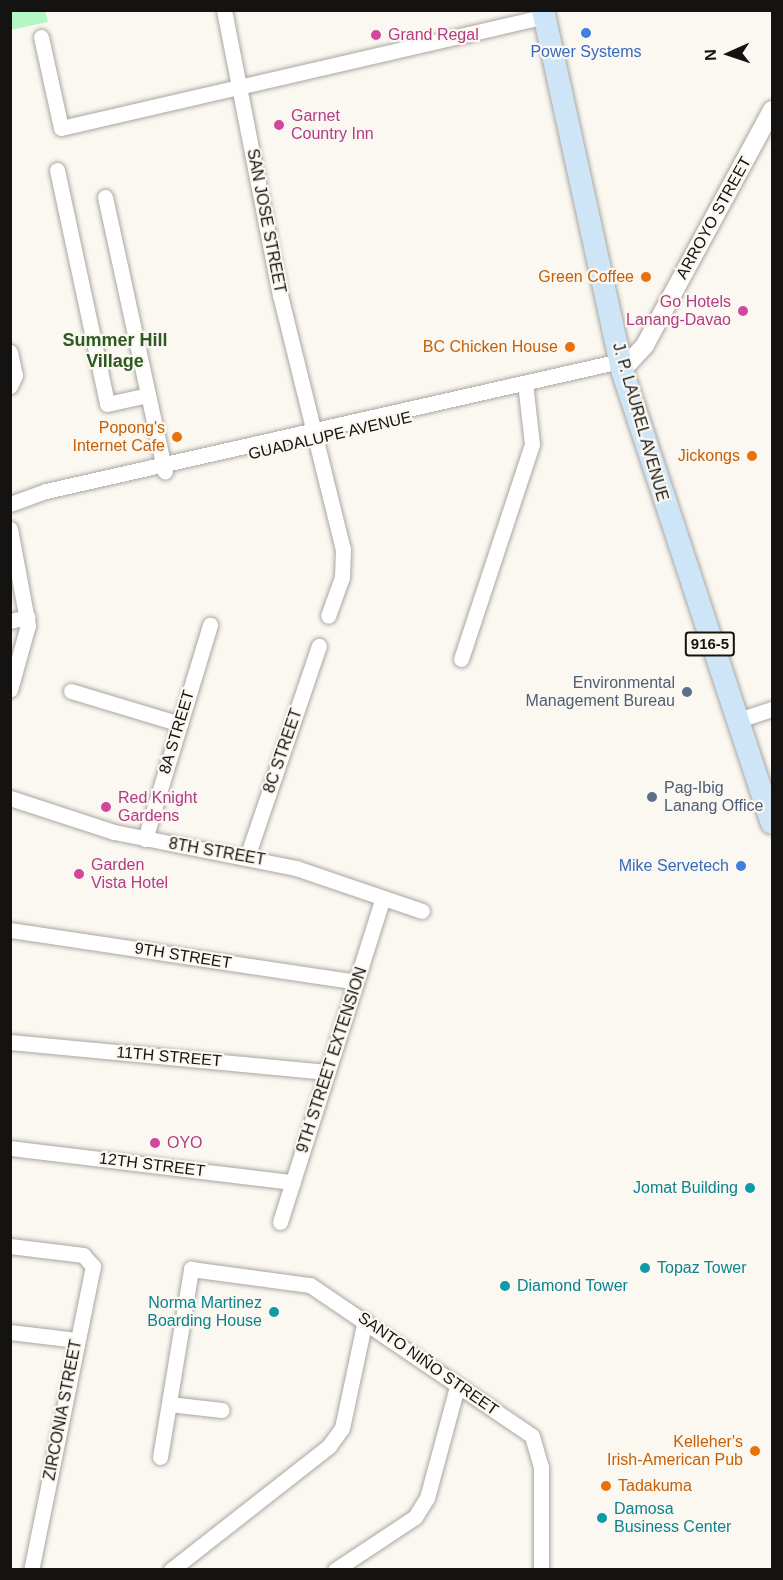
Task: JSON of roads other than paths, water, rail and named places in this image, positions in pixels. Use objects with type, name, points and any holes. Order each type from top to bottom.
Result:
[{"type":"main road","name":"J. P. LAUREL AVENUE","points":[[544,13],[627,362],[735,721],[772,823]]},
{"type":"street","name":"SAN JOSE STREET","points":[[224,10],[312,436],[344,557],[328,616]]},
{"type":"street","points":[[41,37],[61,128],[544,13]]},
{"type":"street","name":"ARROYO STREET","points":[[627,362],[772,110]]},
{"type":"street","points":[[57,170],[108,404],[148,395]]},
{"type":"street","points":[[105,197],[164,469]]},
{"type":"street","points":[[10,352],[15,375],[10,386]]},
{"type":"street","name":"GUADALUPE AVENUE","points":[[10,504],[627,362]]},
{"type":"street","points":[[461,659],[532,444],[526,387]]},
{"type":"street","points":[[10,529],[28,617],[10,690]]},
{"type":"street","points":[[10,621],[28,617]]},
{"type":"street","name":"8A STREET","points":[[145,839],[210,625]]},
{"type":"street","name":"8C STREET","points":[[248,857],[319,645]]},
{"type":"street","points":[[71,691],[180,724]]},
{"type":"street","points":[[735,721],[772,709]]},
{"type":"street","name":"8TH STREET","points":[[10,798],[145,839],[248,857],[422,911]]},
{"type":"street","name":"9TH STREET EXTENSION","points":[[280,1221],[383,898]]},
{"type":"street","name":"9TH STREET","points":[[10,930],[356,982]]},
{"type":"street","name":"11TH STREET","points":[[10,1042],[328,1071]]},
{"type":"street","name":"12TH STREET","points":[[10,1148],[293,1182]]},
{"type":"street","name":"ZIRCONIA STREET","points":[[10,1246],[83,1255],[93,1266],[32,1569]]},
{"type":"street","name":"SANTO NIÑO STREET","points":[[169,1404],[191,1269],[310,1285],[365,1320],[538,1445],[541,1569]]},
{"type":"street","points":[[171,1569],[329,1446],[342,1428],[365,1320]]},
{"type":"street","points":[[10,1332],[77,1340]]},
{"type":"street","points":[[335,1569],[415,1516],[427,1498],[457,1387]]},
{"type":"street","points":[[160,1458],[169,1404],[222,1410]]},
{"type":"place","name":"Power Systems","points":[[586,33]]},
{"type":"place","name":"Grand Regal","points":[[376,35]]},
{"type":"place","name":"Garnet Country Inn","points":[[279,125]]},
{"type":"place","name":"Green Coffee","points":[[646,277]]},
{"type":"place","name":"Go Hotels Lanang-Davao","points":[[743,311]]},
{"type":"place","name":"BC Chicken House","points":[[570,347]]},
{"type":"place","name":"Popong's Internet Cafe","points":[[177,437]]},
{"type":"place","name":"Jickongs","points":[[752,456]]},
{"type":"place","name":"Environmental Management Bureau","points":[[687,692]]},
{"type":"place","name":"Pag-Ibig Lanang Office","points":[[652,797]]},
{"type":"place","name":"Red Knight Gardens","points":[[106,807]]},
{"type":"place","name":"Mike Servetech","points":[[741,866]]},
{"type":"place","name":"Garden Vista Hotel","points":[[79,874]]},
{"type":"place","name":"OYO","points":[[155,1143]]},
{"type":"place","name":"Jomat Building","points":[[750,1188]]},
{"type":"place","name":"Topaz Tower","points":[[645,1268]]},
{"type":"place","name":"Diamond Tower","points":[[505,1286]]},
{"type":"place","name":"Norma Martinez Boarding House","points":[[274,1312]]},
{"type":"place","name":"Kelleher's Irish-American Pub","points":[[755,1451]]},
{"type":"place","name":"Tadakuma","points":[[606,1486]]},
{"type":"place","name":"Damosa Business Center","points":[[602,1518]]},
{"type":"district","name":"Summer Hill Village","points":[[115,351]]}]
